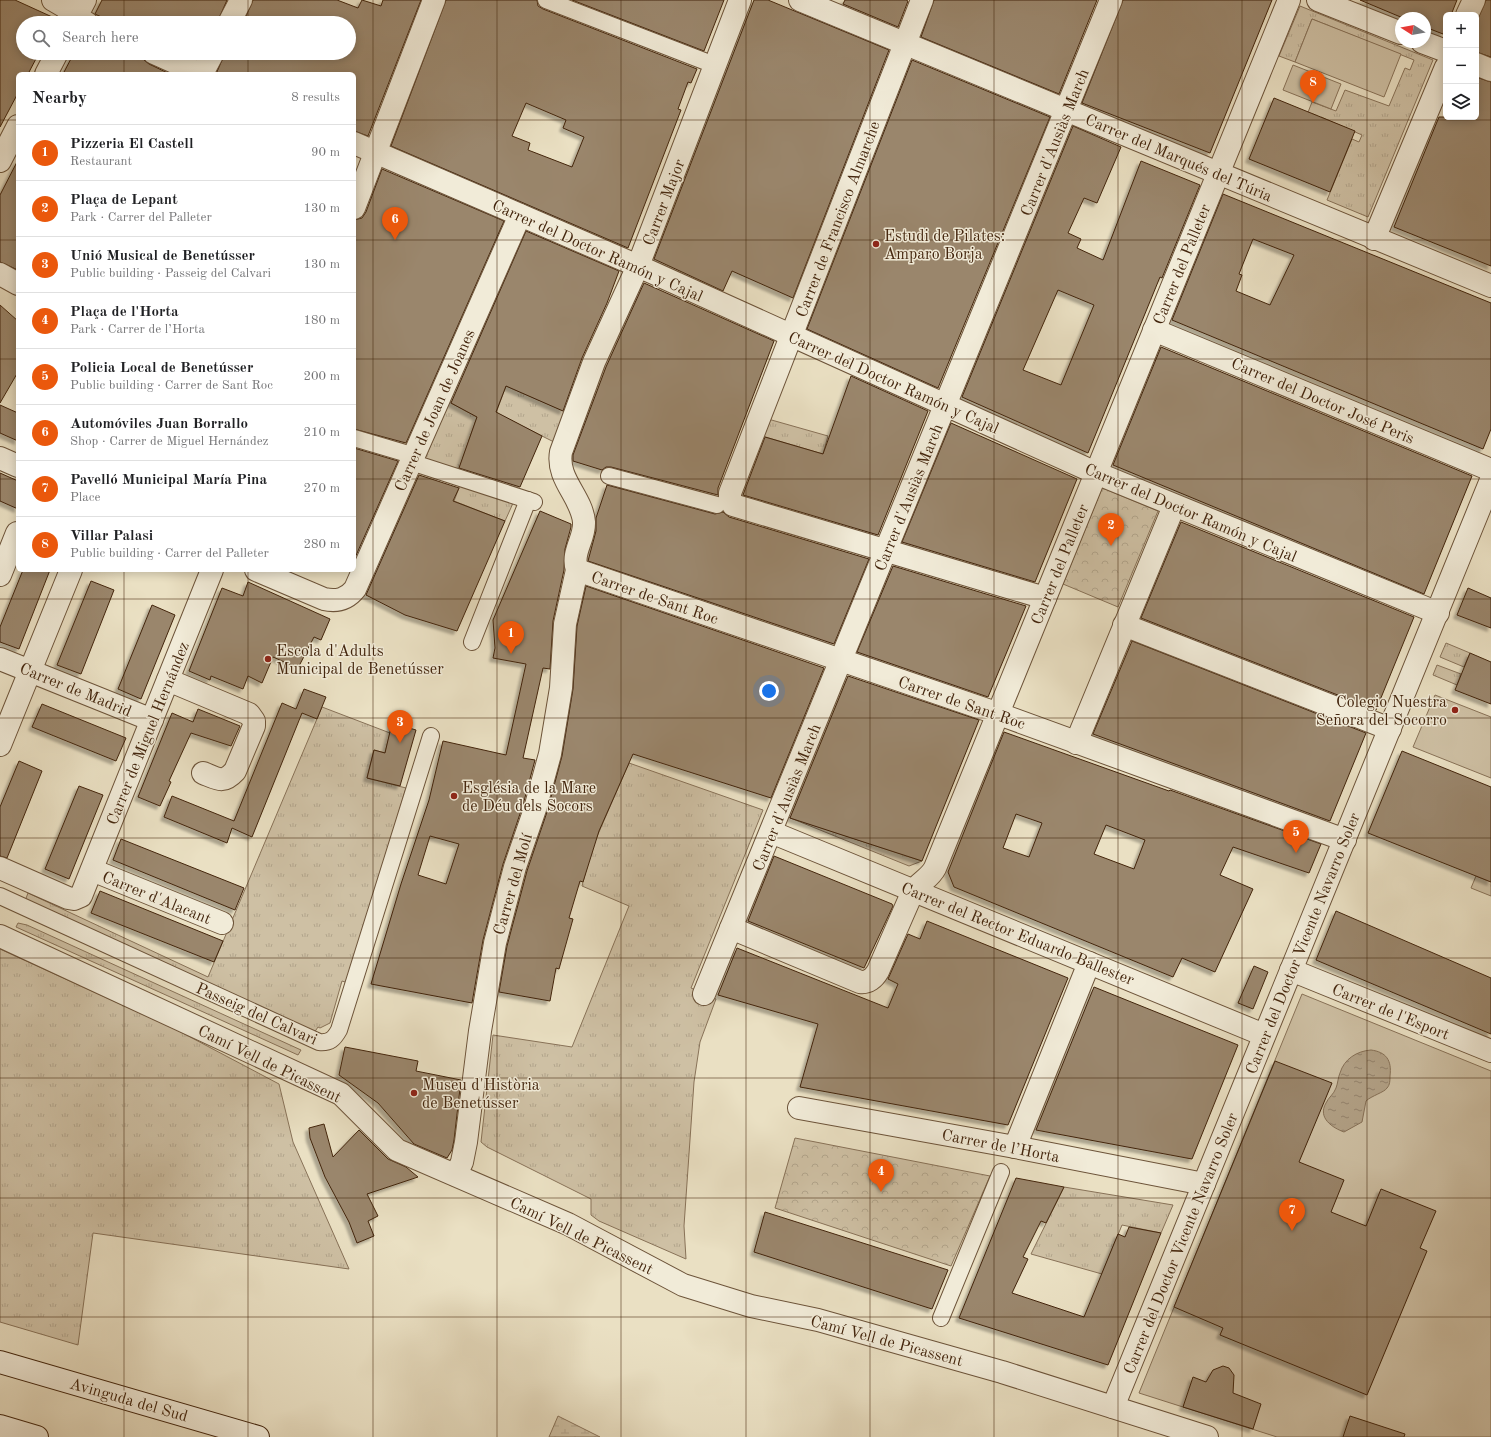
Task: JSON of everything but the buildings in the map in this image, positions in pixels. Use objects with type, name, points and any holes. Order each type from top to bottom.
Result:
[{"type":"street","points":[[53,0],[80,16]]},
{"type":"street","points":[[233,16],[242,0]]},
{"type":"street","points":[[356,203],[434,0]]},
{"type":"street","points":[[546,0],[704,62]]},
{"type":"street","name":"Carrer Major","points":[[577,570],[574,563],[584,522],[581,511],[560,467],[563,446],[594,362],[638,266],[740,0]]},
{"type":"street","name":"Carrer del Marqués del Túria","points":[[800,0],[1067,109],[1218,174],[1491,286]]},
{"type":"street","name":"Carrer de Francisco Almarche","points":[[725,505],[730,498],[730,493],[922,0]]},
{"type":"street","name":"Carrer d'Ausiàs March","points":[[704,994],[1111,0]]},
{"type":"street","name":"Carrer del Palleter","points":[[731,928],[865,982],[872,979],[878,972],[913,891],[933,872],[999,714],[1289,0]]},
{"type":"street","points":[[1318,0],[1395,32]]},
{"type":"street","points":[[1469,12],[1474,0]]},
{"type":"street","points":[[1431,45],[1443,50]]},
{"type":"street","points":[[47,72],[53,60]]},
{"type":"street","points":[[170,60],[197,72]]},
{"type":"street","points":[[202,72],[209,60]]},
{"type":"street","points":[[1479,65],[1491,70]]},
{"type":"street","points":[[1374,239],[1443,74]]},
{"type":"street","points":[[0,160],[16,130]]},
{"type":"street","name":"Carrer del Doctor Ramón y Cajal","points":[[356,144],[638,266],[792,337],[1096,473],[1174,506],[1438,612]]},
{"type":"street","name":"Carrer de Joan de Joanes","points":[[261,572],[324,599],[332,601],[350,596],[355,589],[520,215]]},
{"type":"street","points":[[0,274],[16,283]]},
{"type":"street","name":"Carrer del Doctor José Peris","points":[[1154,330],[1491,470]]},
{"type":"street","points":[[356,439],[408,454]]},
{"type":"street","points":[[0,458],[16,465]]},
{"type":"street","points":[[420,465],[531,501],[472,642]]},
{"type":"street","points":[[610,476],[725,505],[1045,598]]},
{"type":"street","name":"Carrer del Doctor Vicente Navarro Soler","points":[[1113,1407],[1491,480]]},
{"type":"street","points":[[1076,743],[1174,506]]},
{"type":"street","points":[[0,575],[12,531]]},
{"type":"street","name":"Carrer de Sant Roc","points":[[577,570],[999,714],[1345,840]]},
{"type":"street","name":"Carrer del Molí","points":[[456,1175],[462,1162],[466,1142],[480,1031],[495,943],[515,867],[535,809],[550,754],[561,688],[565,624],[577,570]]},
{"type":"street","points":[[1,742],[70,572]]},
{"type":"street","name":"Carrer de Miguel Hernández","points":[[0,868],[68,898],[74,899],[81,896],[211,572]]},
{"type":"street","points":[[1124,625],[1390,729]]},
{"type":"street","name":"Carrer de Madrid","points":[[0,659],[152,720]]},
{"type":"street","points":[[168,680],[249,714],[254,721],[254,726],[235,771],[226,780],[220,780],[203,773]]},
{"type":"street","name":"Passeig del Calvari","points":[[0,896],[305,1036],[319,1042],[326,1043],[334,1039],[339,1030],[431,736]]},
{"type":"street","name":"Carrer del Rector Eduardo Ballester","points":[[771,832],[1264,1035]]},
{"type":"street","name":"Carrer d'Alacant","points":[[92,870],[222,923]]},
{"type":"street","name":"Camí Vell de Picassent","points":[[0,936],[341,1094],[398,1150],[568,1224],[683,1285],[751,1306],[818,1320],[1002,1372],[1207,1437]]},
{"type":"street","points":[[1015,1147],[1089,963]]},
{"type":"street","name":"Carrer de l'Esport","points":[[1291,970],[1491,1051]]},
{"type":"street","name":"Carrer de l’Horta","points":[[798,1108],[1015,1147],[1204,1184]]},
{"type":"street","points":[[941,1318],[1001,1172]]},
{"type":"street","name":"Avinguda del Sud","points":[[0,1362],[258,1437]]},
{"type":"street","points":[[0,1426],[37,1437]]},
{"type":"green space","points":[[1300,6],[1395,45],[1395,48],[1403,48],[1433,60],[1368,217],[1327,200],[1352,139],[1359,142],[1362,135],[1321,117],[1312,138],[1300,133],[1312,102],[1336,111],[1345,90],[1389,106],[1405,68],[1410,70],[1414,60],[1312,19],[1295,62],[1279,56]]},
{"type":"green space","points":[[1312,19],[1401,54],[1384,97],[1295,62]]},
{"type":"green space","points":[[1293,65],[1341,84],[1331,109],[1283,90]]},
{"type":"green space","points":[[506,386],[564,411],[556,443],[496,413]]},
{"type":"green space","points":[[449,402],[477,417],[458,472],[424,461]]},
{"type":"green space","points":[[768,419],[828,436],[823,454],[762,436]]},
{"type":"green space","points":[[461,483],[514,501],[505,521],[454,501]]},
{"type":"green space","points":[[1102,488],[1158,511],[1118,607],[1063,584]]},
{"type":"green space","points":[[1446,643],[1470,653],[1464,667],[1440,657]]},
{"type":"green space","points":[[1437,665],[1461,674],[1457,685],[1433,675]]},
{"type":"green space","points":[[1435,695],[1491,717],[1491,778],[1413,747]]},
{"type":"green space","points":[[322,707],[390,733],[385,753],[374,750],[367,778],[406,788],[348,983],[342,981],[330,1023],[320,1028],[318,1027],[314,1033],[25,901],[28,893],[208,977]]},
{"type":"green space","points":[[629,763],[763,810],[691,988],[716,999],[700,1042],[694,1082],[684,1226],[686,1259],[599,1221],[591,1215],[591,1199],[487,1147],[481,1142],[493,1035],[572,1047],[629,906],[582,886],[592,848]]},
{"type":"green space","points":[[788,817],[922,861],[909,866]]},
{"type":"green space","points":[[1476,876],[1491,882],[1491,896],[1471,888]]},
{"type":"green space","points":[[18,923],[27,925],[301,1050],[298,1055],[16,927]]},
{"type":"green space","points":[[0,949],[175,1029],[279,1084],[293,1142],[349,1269],[93,1233],[78,1345],[0,1322]]},
{"type":"green space","points":[[1302,994],[1491,1071],[1491,1437],[1277,1437],[1139,1393]]},
{"type":"green space","points":[[795,1138],[990,1176],[951,1266],[775,1208]]},
{"type":"green space","points":[[1064,1187],[1173,1205],[1161,1233],[1122,1225],[1102,1274],[1031,1254]]},
{"type":"green space","points":[[558,1416],[600,1437],[549,1437]]},
{"type":"water","points":[[1371,1050],[1381,1053],[1389,1061],[1390,1081],[1386,1090],[1366,1101],[1362,1122],[1344,1132],[1335,1128],[1328,1122],[1323,1113],[1324,1108],[1337,1086],[1342,1068],[1348,1060],[1356,1054]]},
{"type":"place","name":"Villar Palasi","points":[[1313,103]]},
{"type":"place","name":"Automóviles Juan Borrallo","points":[[395,240]]},
{"type":"place","name":"Estudi de Pilates: Amparo Borja","points":[[876,244]]},
{"type":"place","name":"Plaça de Lepant","points":[[1111,546]]},
{"type":"place","name":"Pizzeria El Castell","points":[[511,654]]},
{"type":"place","name":"Escola d'Adults Municipal de Benetússer","points":[[268,659]]},
{"type":"place","name":"Colegio Nuestra Señora del Socorro","points":[[1455,710]]},
{"type":"place","name":"Unió Musical de Benetússer","points":[[400,743]]},
{"type":"place","name":"Església de la Mare de Déu dels Socors","points":[[454,796]]},
{"type":"place","name":"Policia Local de Benetússer","points":[[1296,853]]},
{"type":"place","name":"Museu d'Història de Benetússer","points":[[414,1093]]},
{"type":"place","name":"Plaça de l'Horta","points":[[881,1192]]},
{"type":"place","name":"Pavelló Municipal María Pina","points":[[1292,1231]]}]
